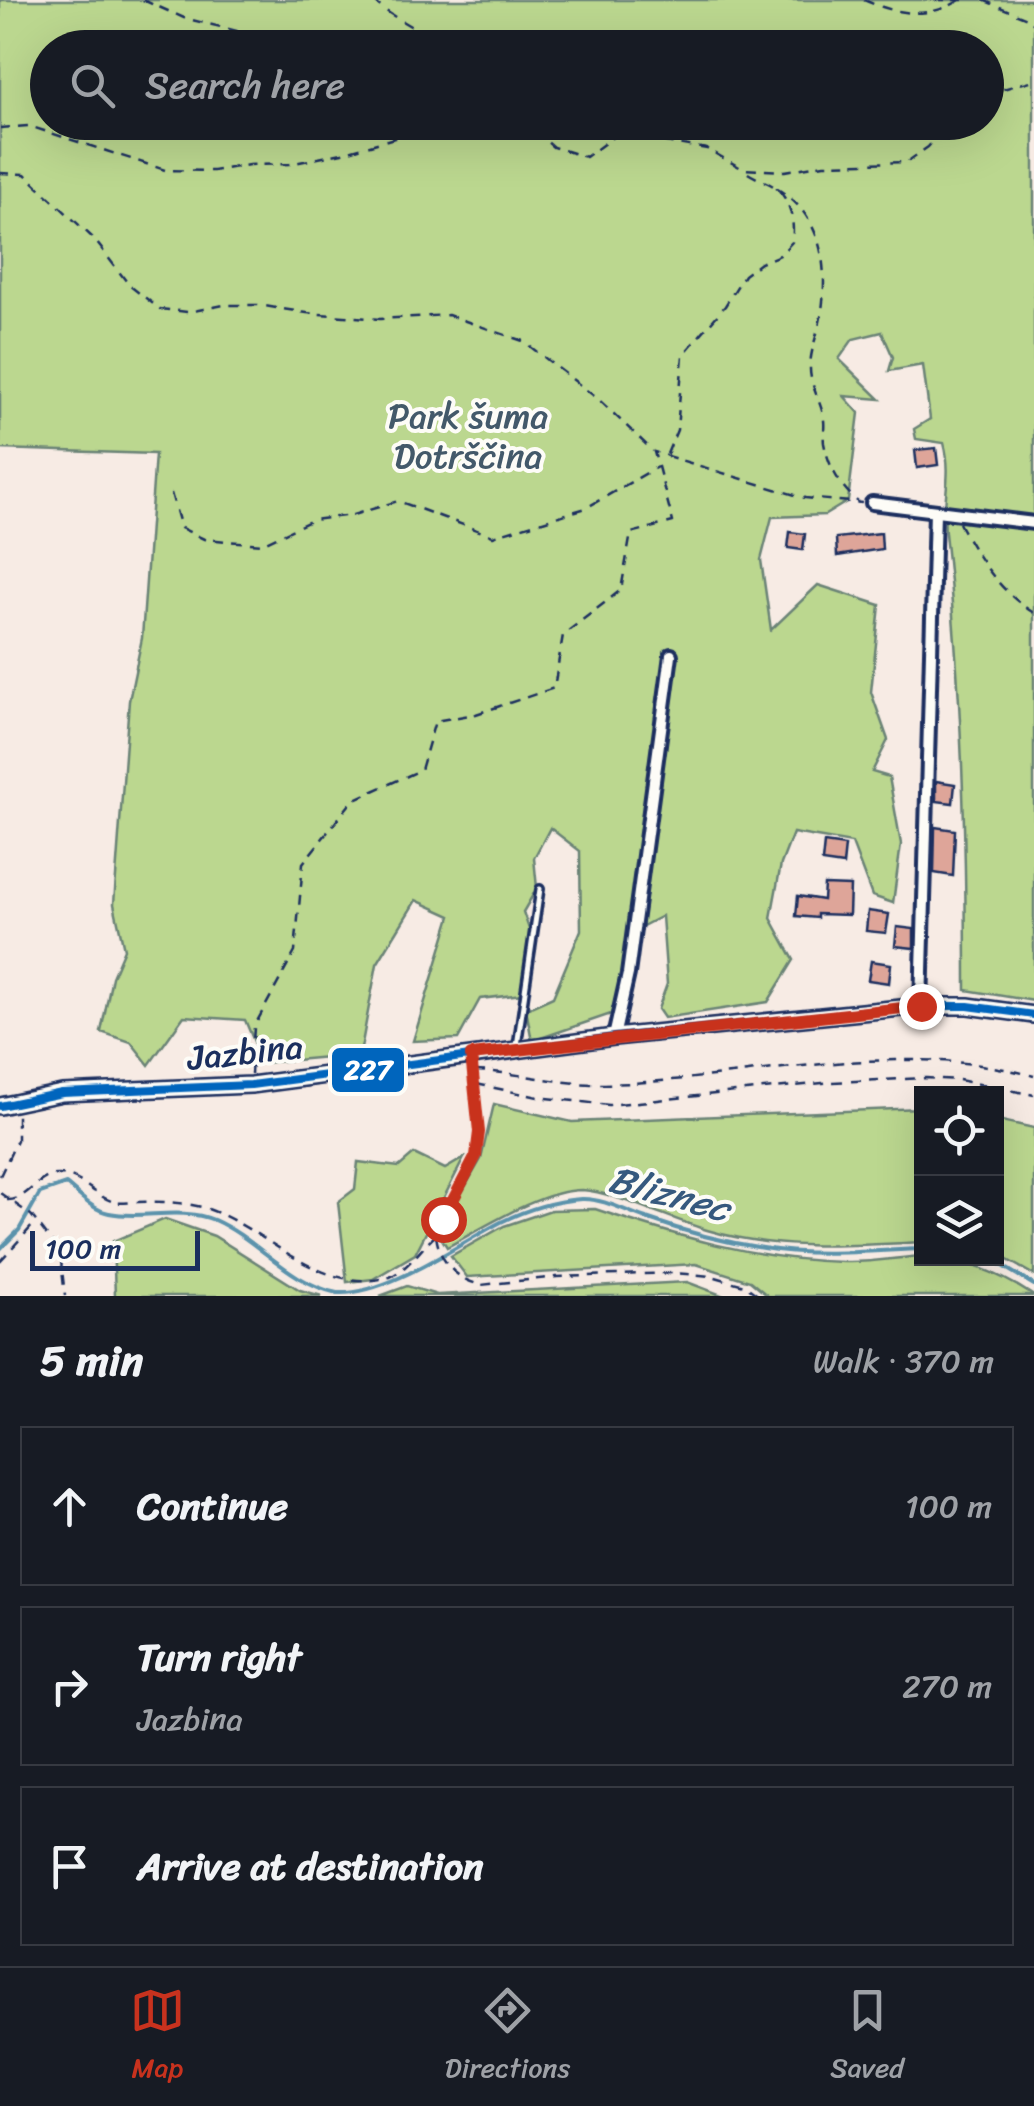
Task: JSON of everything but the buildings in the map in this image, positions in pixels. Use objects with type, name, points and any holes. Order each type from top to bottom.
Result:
[{"type":"street","points":[[872,504],[1034,523]]},
{"type":"street","points":[[921,1006],[935,512]]},
{"type":"street","points":[[614,1037],[628,974],[671,654]]},
{"type":"street","name":"Jazbina","points":[[7,1104],[62,1094],[251,1085],[614,1037],[921,1006],[968,1006],[1034,1015]]},
{"type":"lane","points":[[518,1049],[540,889]]},
{"type":"path","points":[[143,0],[184,18],[233,30]]},
{"type":"path","points":[[374,0],[386,14],[416,30]]},
{"type":"path","points":[[864,0],[893,12],[923,14],[944,10],[960,0]]},
{"type":"path","points":[[935,0],[966,0]]},
{"type":"path","points":[[984,0],[1034,24]]},
{"type":"path","points":[[1004,89],[1034,80]]},
{"type":"path","points":[[0,128],[30,126]]},
{"type":"path","points":[[73,140],[166,170],[213,171],[307,160],[382,140]]},
{"type":"path","points":[[545,140],[553,147],[586,157],[609,140]]},
{"type":"path","points":[[651,140],[707,150],[794,199],[822,245],[821,319],[809,372],[824,420],[824,442],[832,466],[840,486],[858,502]]},
{"type":"path","points":[[743,169],[785,171],[824,164],[907,162],[935,140]]},
{"type":"path","points":[[0,173],[25,174],[94,239],[130,286],[160,309],[188,312],[224,305],[258,305],[307,314],[380,319],[448,315],[523,342],[598,399],[654,452],[805,498],[872,504]]},
{"type":"path","points":[[666,456],[677,430],[684,355],[725,306],[744,275],[760,262],[780,256],[792,242],[791,212],[775,188]]},
{"type":"path","points":[[251,1085],[254,1027],[295,952],[303,863],[353,800],[421,770],[435,722],[476,714],[554,688],[563,635],[621,590],[630,533],[673,522],[654,452]]},
{"type":"path","points":[[172,494],[181,528],[204,539],[262,544],[312,520],[398,501],[493,536],[586,508],[658,466]]},
{"type":"path","points":[[954,514],[972,547],[1013,600],[1034,613]]},
{"type":"path","points":[[7,1200],[15,1201],[52,1175],[63,1174],[120,1204],[150,1202],[203,1207],[243,1227],[320,1277],[365,1285],[391,1276],[436,1235],[476,1156],[479,1132],[471,1055]]},
{"type":"path","points":[[475,1071],[603,1084],[925,1059],[1004,1068],[1034,1076]]},
{"type":"path","points":[[476,1084],[538,1097],[608,1105],[833,1082],[926,1078],[959,1080],[1034,1095]]},
{"type":"path","points":[[0,1176],[17,1140],[19,1120],[7,1104]]},
{"type":"path","points":[[0,1194],[31,1215],[60,1252],[65,1296]]},
{"type":"path","points":[[0,1261],[37,1221]]},
{"type":"path","points":[[436,1235],[444,1260],[465,1281],[480,1284],[675,1273],[712,1276],[744,1285],[759,1296]]},
{"type":"green space","name":"Park šuma Dotrščina","points":[[0,0],[1034,0],[1034,1001],[966,990],[962,761],[944,521],[947,455],[944,443],[916,439],[914,429],[930,419],[923,365],[889,371],[893,357],[882,332],[853,339],[839,359],[880,399],[844,396],[859,413],[848,501],[825,515],[772,517],[761,560],[771,630],[818,585],[880,605],[871,692],[888,740],[872,772],[889,777],[901,844],[893,903],[872,896],[852,843],[793,833],[781,864],[771,918],[794,960],[768,1002],[664,1018],[658,1009],[667,984],[662,916],[639,928],[611,1014],[532,1041],[526,1009],[553,997],[581,930],[580,851],[550,828],[534,858],[537,888],[523,912],[536,949],[522,994],[480,999],[458,1039],[413,1041],[451,916],[416,900],[377,964],[360,1054],[263,1063],[245,1020],[184,1016],[149,1065],[131,1042],[101,1032],[112,977],[124,949],[114,904],[129,701],[142,638],[155,454],[0,449]]},
{"type":"green space","points":[[494,1104],[572,1122],[914,1108],[914,1242],[786,1244],[733,1237],[609,1195],[582,1190],[531,1203],[447,1247],[438,1233],[481,1159]]},
{"type":"green space","points":[[1004,1122],[1034,1128],[1034,1275],[1004,1258]]},
{"type":"green space","points":[[414,1154],[445,1169],[464,1158],[415,1254],[373,1279],[347,1282],[338,1202],[355,1189],[358,1162],[399,1167]]},
{"type":"green space","points":[[595,1209],[686,1237],[780,1257],[853,1262],[914,1257],[914,1266],[972,1266],[1008,1280],[1034,1296],[768,1296],[750,1281],[696,1264],[467,1277],[451,1256],[504,1226],[551,1210]]},
{"type":"green space","points":[[165,1219],[214,1236],[300,1290],[322,1296],[115,1296],[113,1241]]},
{"type":"green space","points":[[687,1282],[724,1296],[380,1296],[407,1286],[437,1295]]},
{"type":"waterway","name":"Bliznec","points":[[0,1249],[19,1230],[40,1193],[66,1184],[91,1205],[109,1213],[175,1213],[214,1220],[288,1271],[337,1293],[357,1292],[400,1278],[501,1222],[550,1204],[581,1199],[606,1203],[703,1236],[782,1251],[914,1249]]},
{"type":"waterway","name":"Bliznec","points":[[1002,1266],[1034,1285]]},
{"type":"transit line","name":"227","points":[[0,1106],[62,1093],[251,1085],[614,1037],[921,1006],[968,1006],[1034,1015]]},
{"type":"route","points":[[443,1219],[476,1156],[479,1132],[471,1055],[921,1006]]}]
